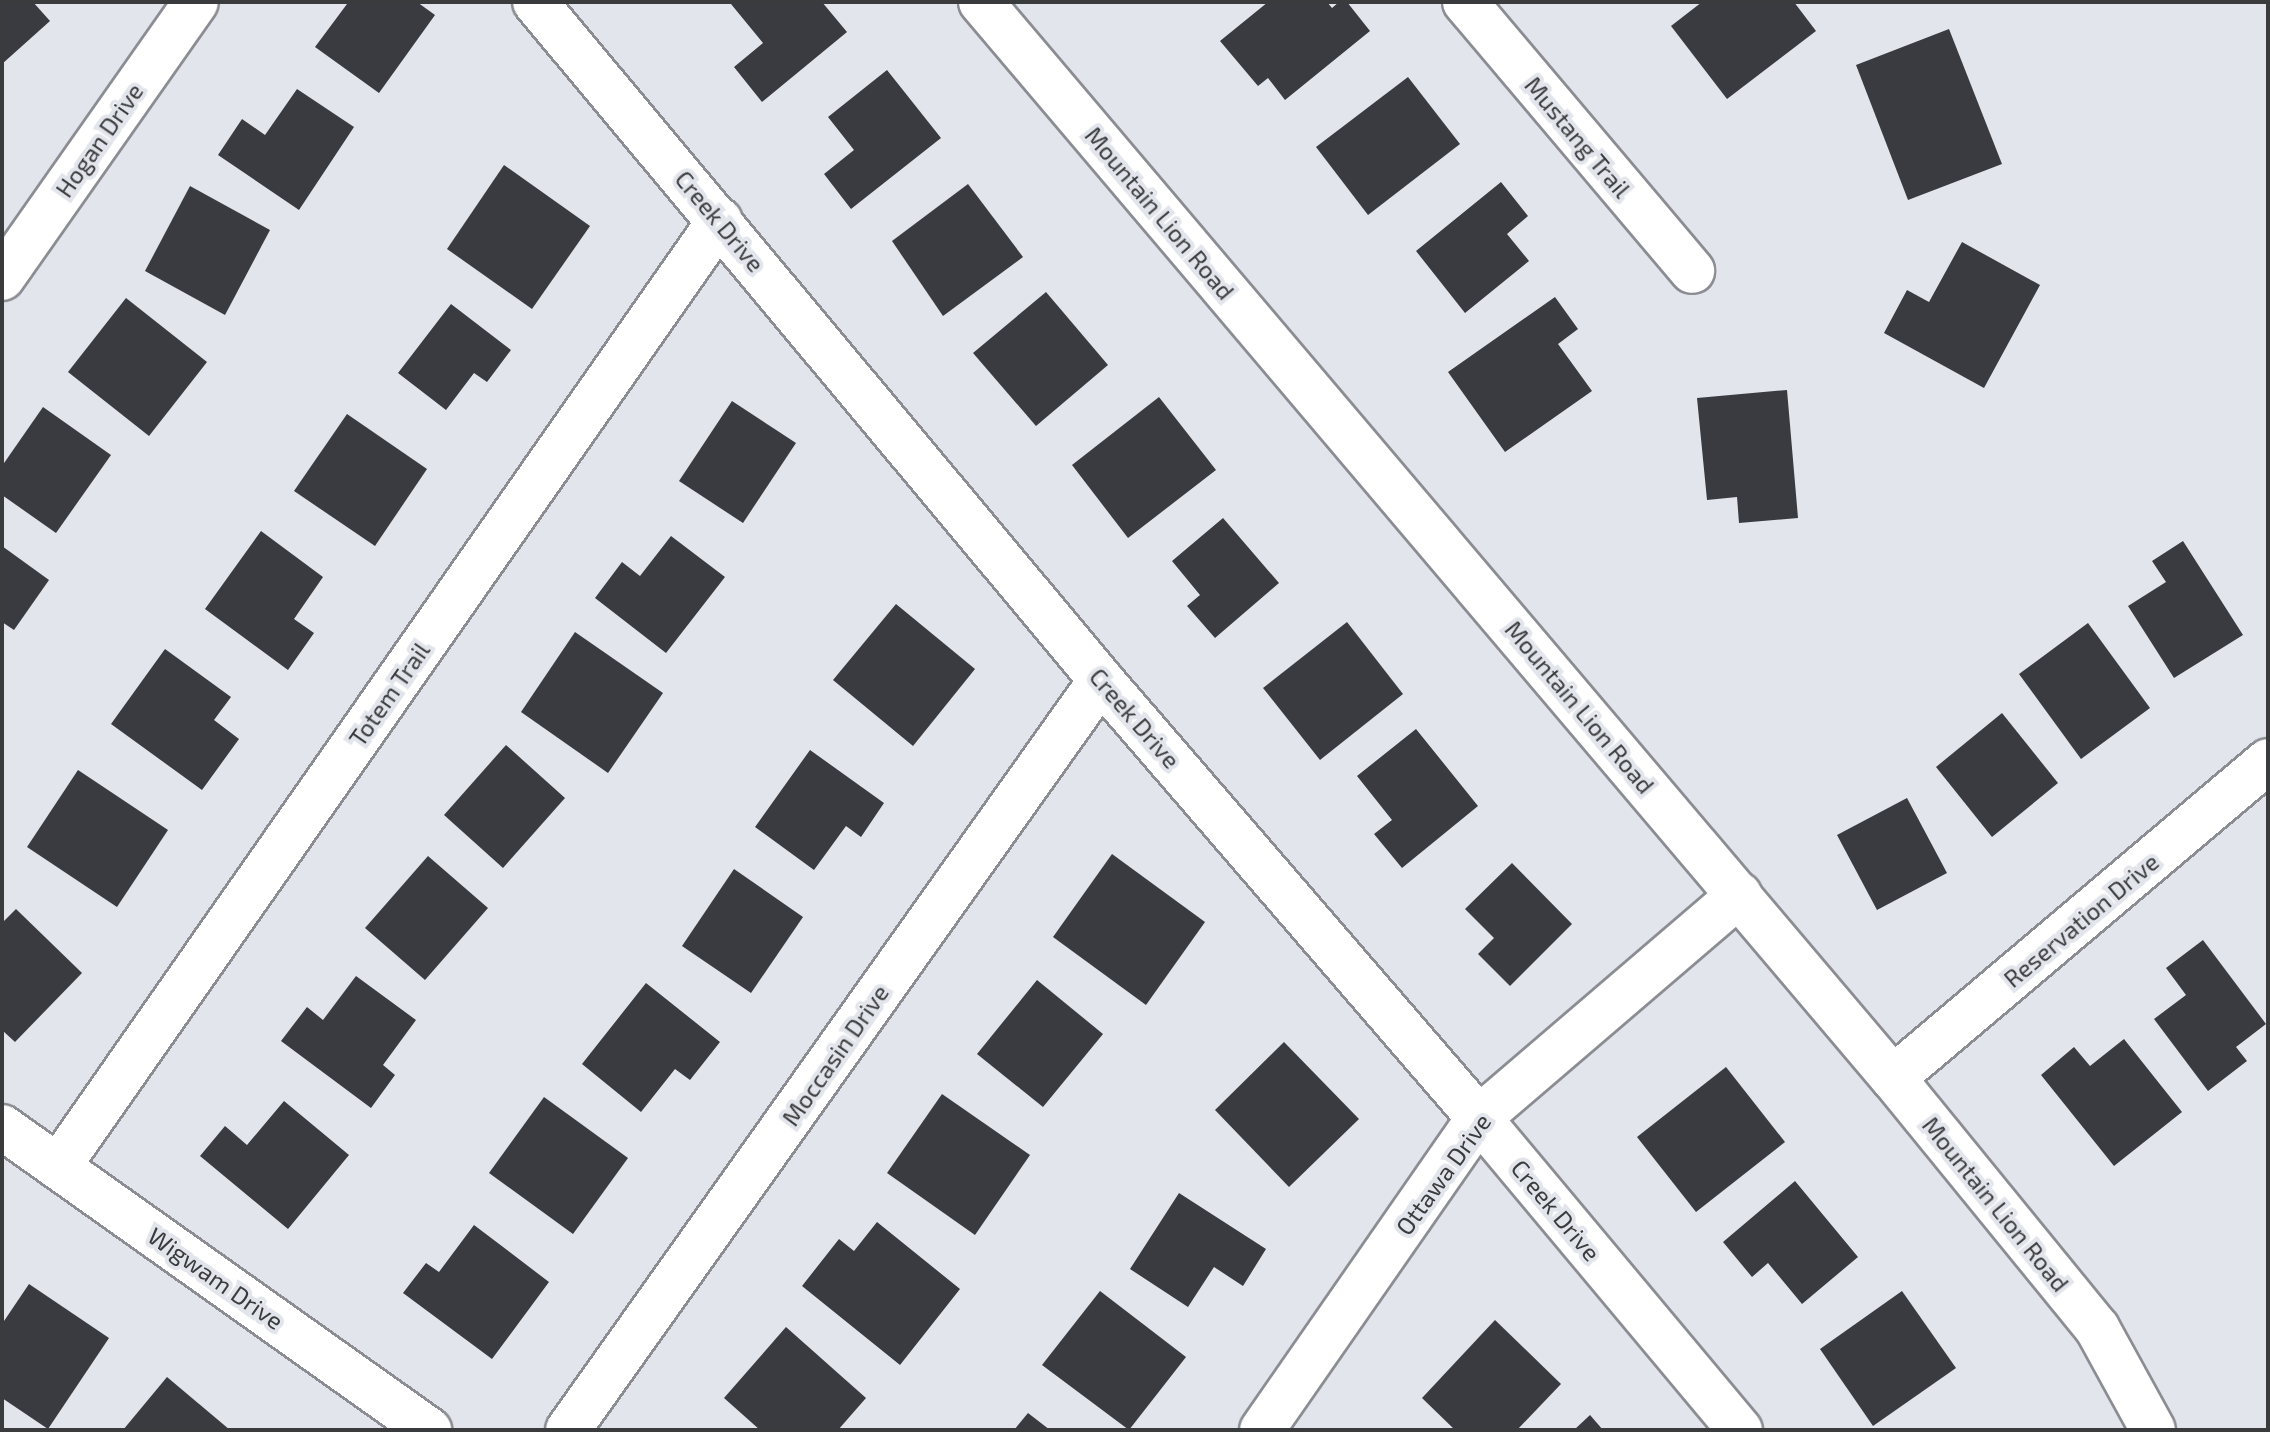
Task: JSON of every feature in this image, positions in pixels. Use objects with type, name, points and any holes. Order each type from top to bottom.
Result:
[{"type":"street","name":"Hogan Drive","points":[[2,278],[196,2]]},
{"type":"street","name":"Creek Drive","points":[[535,2],[1101,680],[1479,1118],[1740,1430]]},
{"type":"street","name":"Mountain Lion Road","points":[[981,2],[1893,1078],[2097,1328],[2153,1430]]},
{"type":"street","name":"Mustang Trail","points":[[1465,2],[1692,271]]},
{"type":"street","name":"Totem Trail","points":[[58,1167],[720,220]]},
{"type":"street","name":"Moccasin Drive","points":[[568,1430],[1101,680]]},
{"type":"street","name":"Reservation Drive","points":[[1893,1078],[2268,761]]},
{"type":"street","name":"Ottawa Drive","points":[[1262,1430],[1479,1118],[1739,895]]},
{"type":"street","name":"Wigwam Drive","points":[[2,1127],[429,1430]]},
{"type":"building","points":[[2,2],[33,2],[50,21],[2,64]]},
{"type":"building","points":[[343,2],[417,2],[435,15],[379,93],[315,47],[347,4]]},
{"type":"building","points":[[822,2],[847,32],[762,102],[734,67],[763,43],[731,4]]},
{"type":"building","points":[[1268,2],[1327,2],[1332,8],[1339,2],[1347,2],[1370,31],[1285,100],[1268,78],[1258,86],[1220,41]]},
{"type":"building","points":[[1702,2],[1794,2],[1816,31],[1727,99],[1671,26]]},
{"type":"building","points":[[1949,29],[2002,164],[1908,200],[1856,65]]},
{"type":"building","points":[[887,70],[941,138],[851,209],[824,174],[854,150],[828,117]]},
{"type":"building","points":[[1408,77],[1460,144],[1368,215],[1316,147]]},
{"type":"building","points":[[297,89],[354,127],[299,210],[218,155],[242,119],[265,135]]},
{"type":"building","points":[[504,165],[590,226],[532,309],[447,249]]},
{"type":"building","points":[[1501,182],[1528,216],[1507,234],[1529,261],[1465,313],[1416,251]]},
{"type":"building","points":[[968,184],[1023,257],[943,316],[892,241]]},
{"type":"building","points":[[190,186],[270,230],[225,315],[145,271]]},
{"type":"building","points":[[1962,242],[2040,285],[1984,388],[1884,333],[1907,290],[1929,302]]},
{"type":"building","points":[[1046,292],[1108,365],[1036,426],[973,353]]},
{"type":"building","points":[[1555,297],[1578,329],[1558,344],[1592,391],[1505,452],[1448,372]]},
{"type":"building","points":[[126,298],[207,362],[149,436],[68,372]]},
{"type":"building","points":[[451,304],[511,350],[487,382],[474,373],[446,410],[398,373]]},
{"type":"building","points":[[1787,390],[1798,518],[1739,523],[1737,497],[1707,500],[1697,398]]},
{"type":"building","points":[[1159,397],[1216,470],[1128,538],[1072,465]]},
{"type":"building","points":[[732,401],[796,443],[743,523],[679,481]]},
{"type":"building","points":[[43,407],[111,455],[56,533],[2,495],[2,466]]},
{"type":"building","points":[[347,414],[427,469],[375,546],[294,491]]},
{"type":"building","points":[[1223,518],[1279,583],[1215,638],[1187,606],[1200,595],[1172,561]]},
{"type":"building","points":[[261,531],[323,577],[294,619],[314,633],[288,670],[205,609]]},
{"type":"building","points":[[671,536],[725,577],[666,653],[595,598],[622,562],[640,576]]},
{"type":"building","points":[[2183,541],[2243,635],[2174,678],[2128,606],[2166,582],[2152,561]]},
{"type":"building","points":[[2,546],[49,580],[14,630],[2,622]]},
{"type":"building","points":[[896,604],[975,669],[913,746],[833,680]]},
{"type":"building","points":[[1347,622],[1403,694],[1320,760],[1263,688]]},
{"type":"building","points":[[2088,623],[2150,708],[2081,759],[2019,674]]},
{"type":"building","points":[[575,632],[663,693],[608,773],[521,712]]},
{"type":"building","points":[[165,649],[231,697],[214,720],[239,739],[202,790],[111,724]]},
{"type":"building","points":[[2002,713],[2058,783],[1992,837],[1936,767]]},
{"type":"building","points":[[1416,729],[1478,806],[1402,868],[1374,834],[1392,820],[1357,776]]},
{"type":"building","points":[[506,745],[565,798],[503,868],[444,815]]},
{"type":"building","points":[[810,750],[884,803],[861,837],[846,826],[814,870],[755,827]]},
{"type":"building","points":[[78,770],[168,830],[117,907],[27,847]]},
{"type":"building","points":[[1907,798],[1947,873],[1877,910],[1837,835]]},
{"type":"building","points":[[1112,854],[1205,922],[1146,1005],[1053,937]]},
{"type":"building","points":[[428,856],[488,908],[425,980],[365,928]]},
{"type":"building","points":[[1512,863],[1572,924],[1510,986],[1478,954],[1494,938],[1465,909]]},
{"type":"building","points":[[734,869],[803,917],[751,993],[682,946]]},
{"type":"building","points":[[16,909],[82,973],[15,1042],[2,1030],[2,923]]},
{"type":"building","points":[[2203,940],[2266,1024],[2236,1047],[2247,1061],[2208,1091],[2154,1019],[2186,995],[2166,968]]},
{"type":"building","points":[[356,976],[416,1020],[383,1065],[395,1075],[371,1108],[281,1041],[307,1007],[323,1020]]},
{"type":"building","points":[[1037,980],[1103,1034],[1043,1107],[977,1054]]},
{"type":"building","points":[[646,983],[720,1042],[690,1080],[675,1069],[641,1112],[582,1064]]},
{"type":"building","points":[[2124,1039],[2182,1112],[2114,1166],[2041,1075],[2074,1047],[2090,1066]]},
{"type":"building","points":[[1284,1042],[1359,1119],[1289,1187],[1215,1110]]},
{"type":"building","points":[[1726,1067],[1785,1142],[1696,1212],[1637,1137]]},
{"type":"building","points":[[942,1094],[1030,1155],[975,1235],[887,1173]]},
{"type":"building","points":[[544,1097],[628,1158],[573,1234],[489,1173]]},
{"type":"building","points":[[284,1101],[349,1155],[288,1229],[200,1156],[225,1126],[247,1145]]},
{"type":"building","points":[[1795,1181],[1858,1257],[1802,1304],[1768,1263],[1752,1277],[1723,1242]]},
{"type":"building","points":[[1179,1193],[1266,1249],[1243,1286],[1214,1267],[1188,1307],[1130,1269]]},
{"type":"building","points":[[877,1222],[960,1289],[900,1365],[802,1286],[839,1239],[854,1251]]},
{"type":"building","points":[[474,1225],[549,1282],[492,1359],[403,1293],[426,1263],[439,1272]]},
{"type":"building","points":[[29,1284],[109,1338],[48,1429],[2,1398],[2,1324]]},
{"type":"building","points":[[1100,1291],[1186,1357],[1129,1430],[1042,1365]]},
{"type":"building","points":[[1902,1291],[1956,1368],[1873,1426],[1820,1349]]},
{"type":"building","points":[[1495,1320],[1561,1384],[1517,1430],[1455,1430],[1422,1398]]},
{"type":"building","points":[[786,1327],[866,1398],[838,1430],[760,1430],[724,1398]]},
{"type":"building","points":[[167,1377],[230,1430],[123,1430]]},
{"type":"building","points":[[1028,1413],[1050,1430],[1014,1430]]},
{"type":"building","points":[[1590,1415],[1603,1430],[1574,1430]]}]
